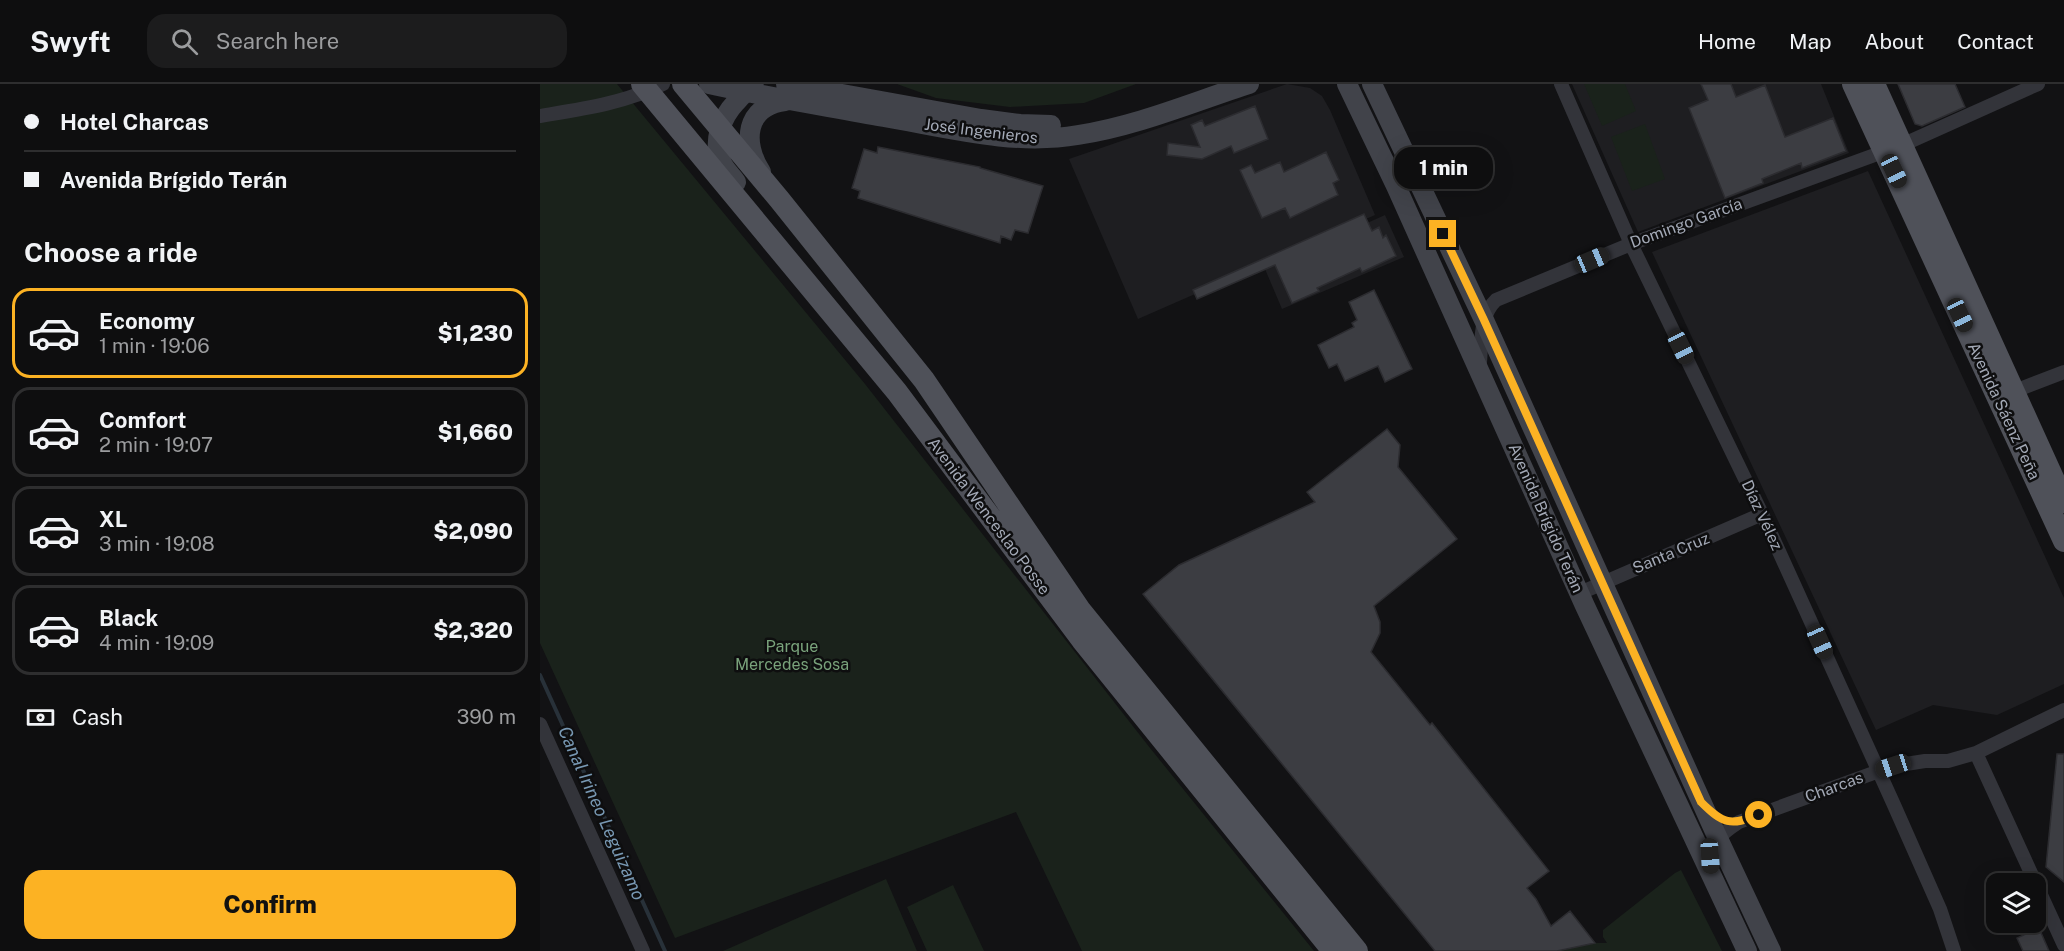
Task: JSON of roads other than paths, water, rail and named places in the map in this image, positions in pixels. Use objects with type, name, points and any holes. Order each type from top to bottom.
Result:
[{"type":"main road","points":[[683,84],[779,199],[930,388],[1027,536],[1080,610],[1358,951]]},
{"type":"main road","name":"José Ingenieros","points":[[709,84],[746,92],[786,92],[1044,126],[1077,123],[1109,116],[1207,84]]},
{"type":"main road","points":[[768,84],[750,89],[731,108],[719,128],[718,148],[722,163],[783,240],[811,286]]},
{"type":"main road","name":"José Ingenieros","points":[[786,92],[970,133],[1045,138],[1109,129],[1249,84]]},
{"type":"main road","points":[[1341,84],[1356,103]]},
{"type":"main road","name":"Avenida Brígido Terán","points":[[1347,84],[1396,186],[1479,374],[1580,593],[1748,951]]},
{"type":"main road","name":"Avenida Brígido Terán","points":[[1372,84],[1484,320],[1718,840],[1771,951]]},
{"type":"main road","name":"Avenida Sáenz Peña","points":[[1853,84],[1894,148]]},
{"type":"main road","name":"Avenida Sáenz Peña","points":[[1874,84],[1894,148],[2006,395],[2064,541]]},
{"type":"main road","name":"Avenida Wenceslao Posse","points":[[651,86],[897,392],[1082,640],[1333,951]]},
{"type":"main road","points":[[779,199],[756,164],[749,141],[751,127],[762,108],[776,102],[786,92]]},
{"type":"main road","name":"Avenida Sáenz Peña","points":[[2006,395],[2064,502]]},
{"type":"street","name":"Díaz Vélez","points":[[1561,84],[1630,244],[1762,514],[1940,909],[1954,951]]},
{"type":"street","name":"Domingo García","points":[[1484,320],[1489,307],[1496,300],[1630,244],[1894,148],[2038,84]]},
{"type":"street","points":[[540,116],[615,102],[651,86]]},
{"type":"street","points":[[1479,374],[1484,320]]},
{"type":"street","points":[[2006,395],[2064,372]]},
{"type":"street","name":"Santa Cruz","points":[[1580,593],[1762,514]]},
{"type":"street","name":"Charcas","points":[[1718,840],[1725,831],[1739,822],[1893,766],[1926,761],[1948,761],[1976,753],[2064,710]]},
{"type":"street","points":[[540,724],[643,951]]},
{"type":"street","points":[[1976,753],[2064,945]]},
{"type":"street","points":[[1701,802],[1716,817],[1726,822],[1739,822]]},
{"type":"street","points":[[1711,874],[1710,856],[1713,845],[1718,840]]},
{"type":"waterway","name":"Canal Irineo Leguizamo","points":[[540,675],[665,951]]},
{"type":"park label","name":"Parque Mercedes Sosa","points":[[792,655]]}]
